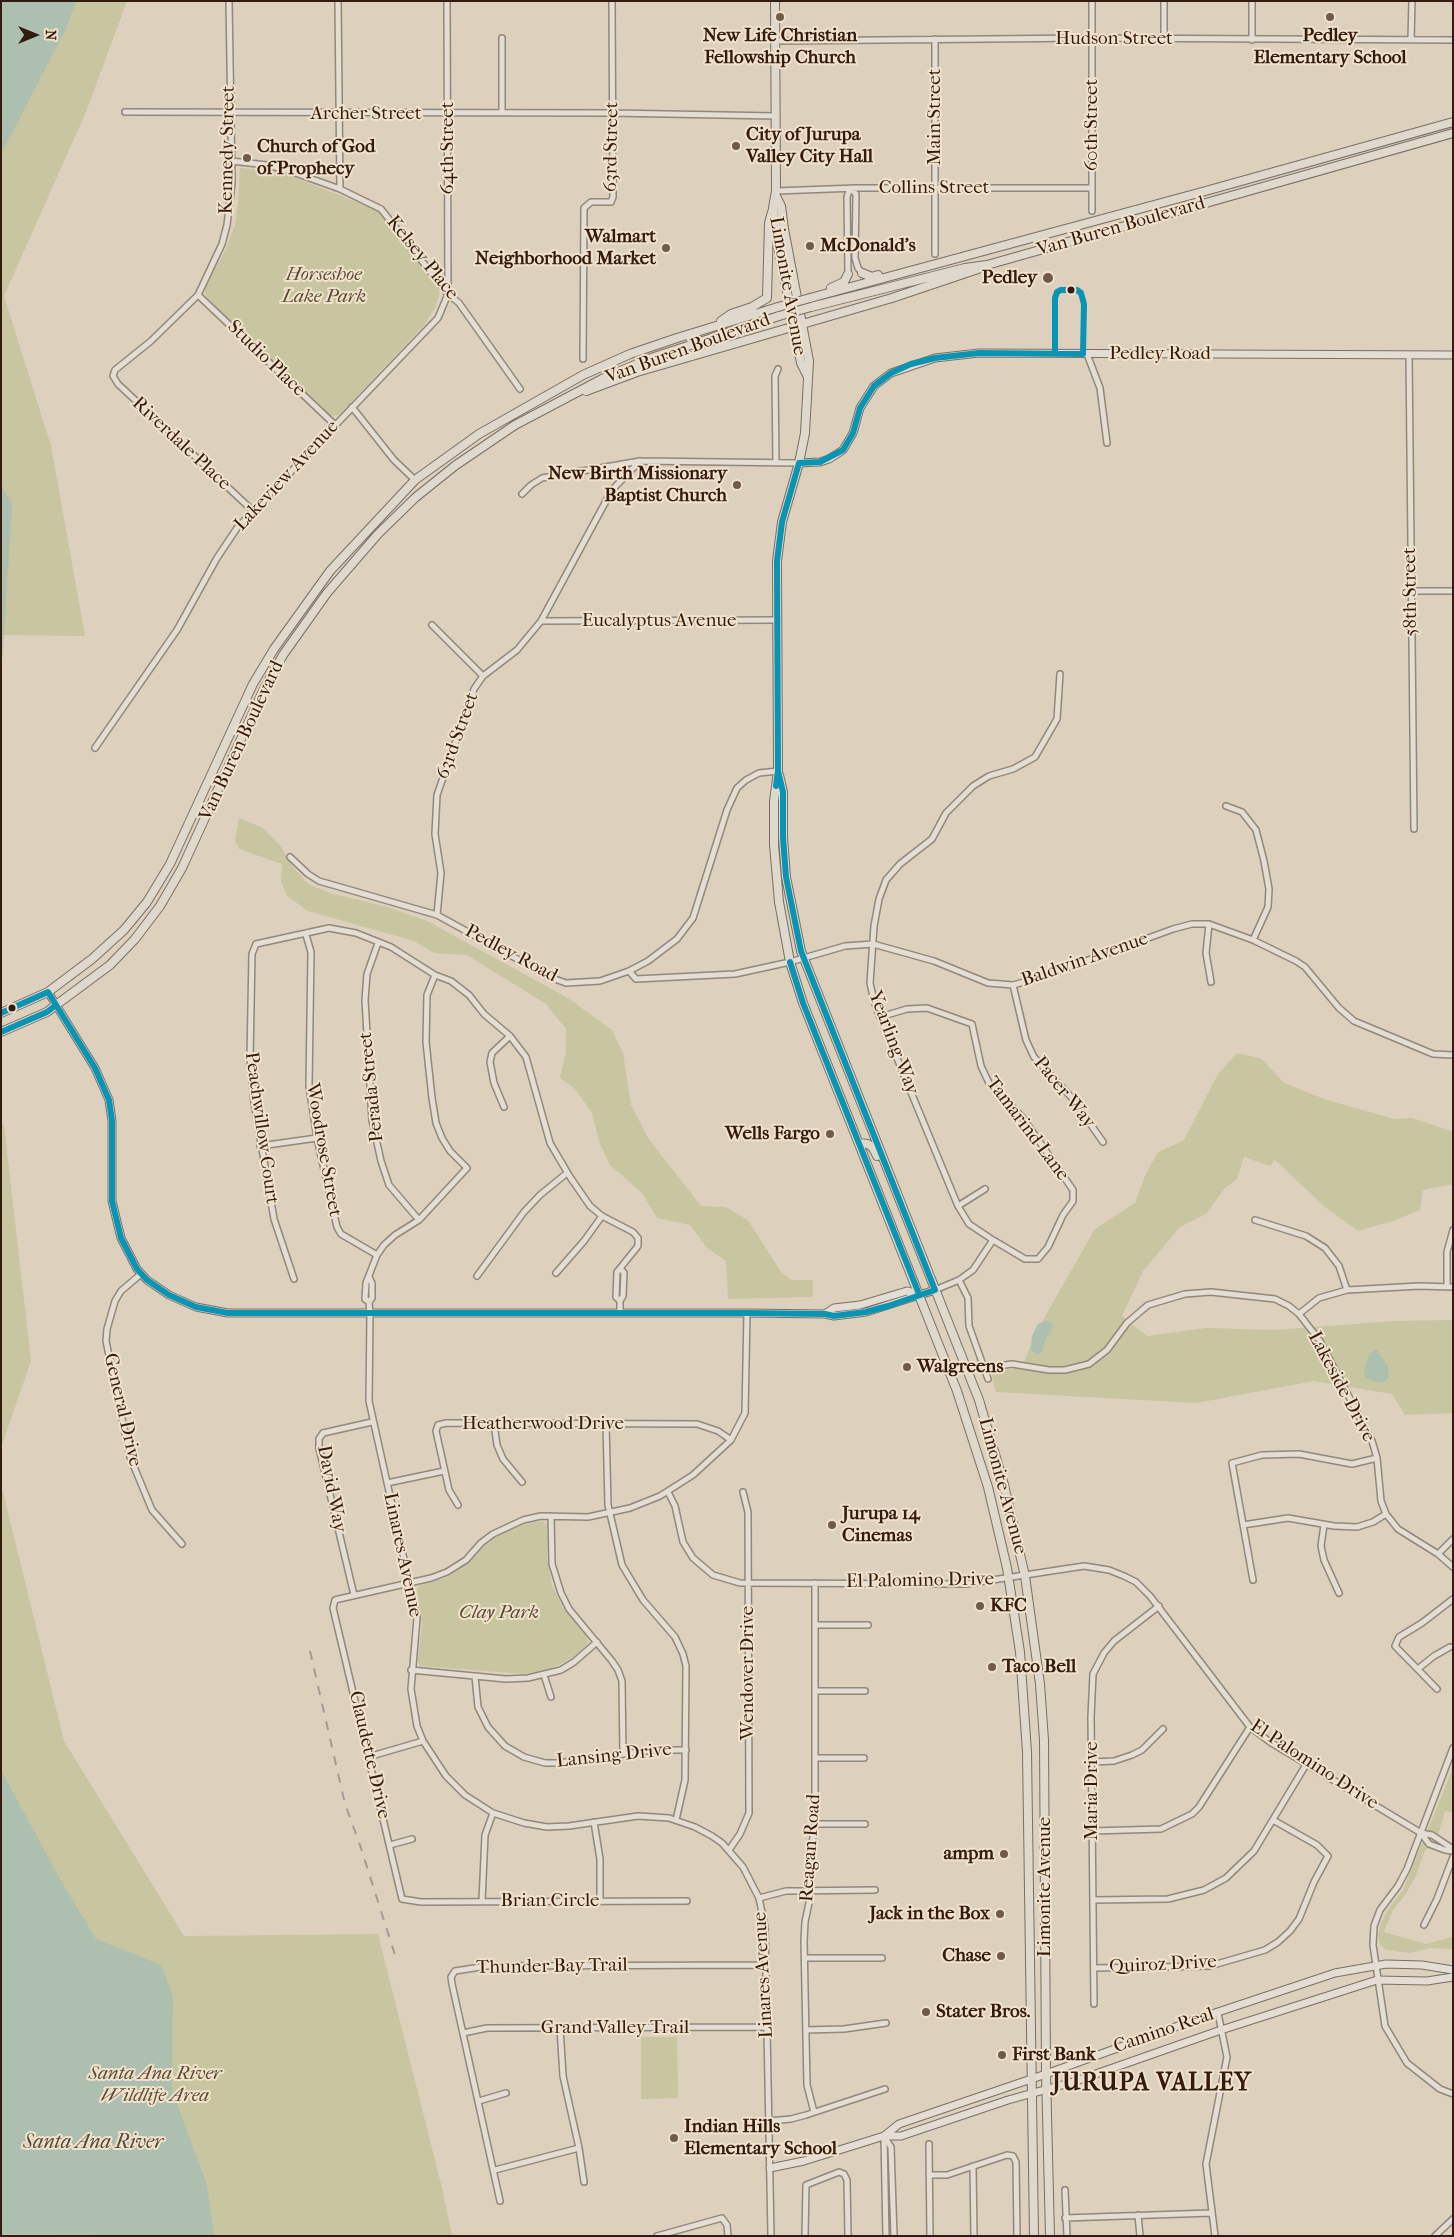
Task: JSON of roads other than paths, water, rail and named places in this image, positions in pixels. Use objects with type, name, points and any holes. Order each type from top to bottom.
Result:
[{"type":"main road","name":"Limonite Avenue","points":[[775,1],[776,194],[773,208],[778,246],[801,363],[807,375]]},
{"type":"main road","name":"Van Buren Boulevard","points":[[1,1013],[48,992],[92,959],[115,939],[147,902],[170,864],[253,684],[274,648],[330,571],[415,480],[479,434],[576,379],[630,354],[713,326],[778,306],[984,252],[1453,122]]},
{"type":"main road","name":"Van Buren Boulevard","points":[[1,1032],[47,1012],[110,965],[135,939],[160,906],[182,868],[263,691],[283,655],[327,593],[378,534],[416,497],[515,425],[574,392],[651,358],[779,316],[965,268],[987,265],[1453,133]]},
{"type":"main road","name":"Limonite Avenue","points":[[776,194],[781,206],[809,361],[805,433],[780,536],[777,562],[778,771],[774,801],[776,880],[790,962],[803,1003],[952,1375],[976,1446],[1009,1578],[1020,1652],[1026,1728],[1034,2236]]},
{"type":"main road","points":[[713,326],[731,314],[752,307],[767,298],[769,223],[773,208]]},
{"type":"main road","points":[[574,392],[585,392],[637,372],[892,298],[966,274],[987,265]]},
{"type":"main road","points":[[862,273],[872,277],[912,267],[922,267]]},
{"type":"main road","points":[[810,298],[818,292],[844,282],[848,274]]},
{"type":"main road","name":"Pedley Road","points":[[799,463],[829,459],[843,450],[852,433],[860,408],[874,386],[891,372],[911,364],[936,358],[979,352],[1453,355]]},
{"type":"main road","points":[[415,480],[416,497]]},
{"type":"main road","name":"Limonite Avenue","points":[[778,771],[783,792],[783,837],[786,877],[804,959],[976,1392],[1016,1530],[1025,1576],[1039,1674],[1044,1740],[1046,2074],[1050,2236]]},
{"type":"main road","points":[[48,992],[95,1068],[108,1095],[112,1121],[112,1208],[121,1238],[141,1274],[169,1295],[196,1307],[215,1312],[747,1313],[825,1314],[834,1316],[866,1312],[935,1290]]},
{"type":"main road","points":[[859,1143],[868,1144],[873,1148],[897,1206],[904,1213]]},
{"type":"main road","name":"Camino Real","points":[[884,2136],[899,2124],[1046,2074],[1200,2018],[1336,1973],[1376,1964],[1422,1965],[1453,1970]]},
{"type":"main road","name":"Camino Real","points":[[770,2168],[804,2161],[884,2136],[901,2136],[1377,1980],[1427,1981],[1453,1976]]},
{"type":"street","name":"Kennedy Street","points":[[113,376],[115,370],[151,341],[198,295],[214,263],[227,225],[231,190],[229,1]]},
{"type":"street","points":[[338,1],[340,189]]},
{"type":"street","name":"64th Street","points":[[447,1],[448,294]]},
{"type":"street","name":"63rd Street","points":[[583,359],[584,208],[591,202],[611,202],[613,197],[612,1]]},
{"type":"street","name":"60th Street","points":[[1092,1],[1092,211]]},
{"type":"street","points":[[1164,1],[1164,39]]},
{"type":"street","points":[[1252,1],[1252,40]]},
{"type":"street","points":[[1411,40],[1412,1]]},
{"type":"street","points":[[502,38],[502,113]]},
{"type":"street","name":"Hudson Street","points":[[775,41],[1092,38],[1453,40]]},
{"type":"street","name":"Main Street","points":[[935,39],[935,254]]},
{"type":"street","name":"Archer Street","points":[[125,112],[229,114],[612,113],[776,116]]},
{"type":"street","name":"Kelsey Place","points":[[231,161],[274,167],[340,189],[381,208],[448,294],[459,303],[520,389]]},
{"type":"street","points":[[848,274],[846,197],[850,188],[856,194],[855,258],[862,273]]},
{"type":"street","name":"Collins Street","points":[[776,194],[850,188],[1092,188]]},
{"type":"street","name":"Lakeview Avenue","points":[[95,748],[177,630],[217,558],[237,528],[334,424],[438,318],[448,294]]},
{"type":"street","name":"Studio Place","points":[[198,295],[334,424]]},
{"type":"street","points":[[1088,354],[1100,388],[1107,443]]},
{"type":"street","name":"58th Street","points":[[1409,355],[1414,829]]},
{"type":"street","points":[[776,463],[775,376],[778,369]]},
{"type":"street","name":"Riverdale Place","points":[[113,376],[118,384],[252,510]]},
{"type":"street","points":[[352,407],[394,460],[415,480]]},
{"type":"street","points":[[522,494],[542,478],[640,461],[799,463]]},
{"type":"street","name":"63rd Street","points":[[437,915],[441,873],[435,834],[436,795],[474,689],[483,676],[517,650],[541,621],[612,490],[640,461]]},
{"type":"street","points":[[1411,591],[1453,591]]},
{"type":"street","name":"Eucalyptus Avenue","points":[[541,621],[778,620]]},
{"type":"street","points":[[432,625],[483,676]]},
{"type":"street","name":"Yearling Way","points":[[1038,1259],[1025,1259],[993,1240],[969,1224],[958,1206],[880,1017],[870,983],[878,899],[886,880],[900,864],[932,838],[946,813],[973,786],[989,776],[1013,769],[1036,757],[1057,719],[1060,674]]},
{"type":"street","name":"Pedley Road","points":[[290,856],[308,874],[319,881],[437,915],[552,978],[566,983],[600,981],[629,971],[648,961],[677,939],[692,918],[727,810],[737,788],[746,780],[759,774],[778,771]]},
{"type":"street","points":[[1226,806],[1242,812],[1256,830],[1269,889],[1268,907],[1253,940]]},
{"type":"street","name":"Baldwin Avenue","points":[[629,971],[636,978],[735,974],[804,959],[845,946],[873,944],[934,961],[988,983],[1013,985],[1039,978],[1173,929],[1192,924],[1209,924],[1253,940],[1305,967],[1339,1008],[1354,1021],[1433,1054],[1453,1055]]},
{"type":"street","points":[[1209,924],[1206,953],[1211,982]]},
{"type":"street","points":[[306,935],[329,928],[356,933],[391,947],[435,975],[451,981],[469,995],[484,1014],[510,1036],[526,1057],[550,1143],[568,1173],[590,1206],[602,1216],[633,1232],[638,1238],[638,1246],[617,1272],[616,1297],[620,1301],[620,1313]]},
{"type":"street","name":"Peachwillow Court","points":[[294,1279],[274,1219],[260,1146],[250,1058],[252,954],[256,944],[306,935]]},
{"type":"street","name":"Woodrose Street","points":[[306,935],[311,952],[309,1086],[317,1138],[337,1227],[341,1234],[377,1255]]},
{"type":"street","name":"Perada Street","points":[[378,942],[367,974],[365,1000],[372,1120],[381,1161],[390,1185],[420,1220]]},
{"type":"street","points":[[377,1255],[395,1235],[420,1220],[467,1168],[450,1151],[442,1138],[436,1123],[433,1106],[426,1042],[428,995],[435,975]]},
{"type":"street","name":"Pacer Way","points":[[1013,985],[1026,1040],[1034,1057],[1072,1098],[1103,1142]]},
{"type":"street","name":"Tamarind Lane","points":[[880,1017],[907,1009],[927,1008],[972,1024],[981,1066],[989,1083],[1024,1118],[1072,1190],[1073,1201],[1063,1215],[1048,1247],[1038,1259]]},
{"type":"street","points":[[504,1107],[494,1083],[490,1062],[492,1053],[510,1036]]},
{"type":"street","points":[[260,1146],[317,1138]]},
{"type":"street","points":[[477,1276],[524,1212],[540,1195],[568,1173]]},
{"type":"street","points":[[958,1206],[985,1189]]},
{"type":"street","points":[[556,1273],[602,1216]]},
{"type":"street","points":[[1255,1220],[1306,1236],[1324,1248],[1339,1266],[1347,1290]]},
{"type":"street","points":[[1299,1314],[1319,1298],[1347,1290],[1450,1287],[1447,1252],[1453,1230]]},
{"type":"street","points":[[935,1290],[959,1280],[973,1270],[993,1240]]},
{"type":"street","name":"Linares Avenue","points":[[377,1255],[366,1283],[365,1299],[369,1302],[370,1313],[368,1390],[372,1422],[410,1583],[417,1629],[411,1670],[412,1707],[423,1741],[438,1767],[456,1788],[493,1813],[524,1823],[547,1827],[638,1816],[657,1816],[676,1820],[705,1832],[728,1850],[743,1867],[759,1898],[765,1927],[771,2236]]},
{"type":"street","name":"General Drive","points":[[141,1274],[121,1291],[115,1300],[106,1329],[106,1341],[130,1457],[152,1510],[182,1544]]},
{"type":"street","points":[[959,1280],[968,1298],[969,1326],[988,1379]]},
{"type":"street","name":"Lakeside Drive","points":[[984,1368],[1012,1364],[1049,1370],[1065,1370],[1089,1364],[1107,1350],[1127,1323],[1148,1305],[1185,1294],[1211,1292],[1275,1299],[1299,1314],[1320,1341],[1372,1441],[1377,1458],[1381,1501],[1386,1514],[1398,1529],[1438,1554],[1453,1567]]},
{"type":"street","points":[[354,1595],[410,1583],[447,1572],[466,1560],[481,1543],[500,1530],[523,1520],[551,1516],[588,1517],[645,1503],[668,1492],[693,1476],[731,1440],[742,1423],[747,1403],[747,1313]]},
{"type":"street","name":"David Way","points":[[354,1595],[319,1448],[319,1439],[324,1433],[372,1422]]},
{"type":"street","name":"Heatherwood Drive","points":[[458,1505],[449,1490],[436,1432],[438,1425],[446,1423],[697,1424],[718,1431],[731,1440]]},
{"type":"street","points":[[494,1424],[497,1445],[503,1459],[522,1482]]},
{"type":"street","points":[[606,1424],[606,1482],[617,1550],[627,1576],[643,1600],[675,1637],[686,1666],[685,1780],[676,1820]]},
{"type":"street","points":[[1253,1580],[1232,1463],[1262,1455],[1299,1454],[1352,1464],[1377,1458]]},
{"type":"street","points":[[387,1483],[444,1471]]},
{"type":"street","name":"El Palomino Drive","points":[[668,1492],[675,1506],[683,1542],[693,1558],[708,1572],[720,1578],[748,1583],[966,1584],[1076,1567],[1103,1569],[1118,1573],[1136,1582],[1159,1606],[1250,1727],[1307,1764],[1421,1833],[1432,1835],[1453,1850]]},
{"type":"street","name":"Wendover Drive","points":[[728,1850],[740,1834],[748,1813],[748,1512],[743,1492]]},
{"type":"street","points":[[1243,1525],[1288,1518],[1344,1528],[1357,1527],[1373,1522],[1386,1514]]},
{"type":"street","points":[[551,1516],[551,1548],[555,1577],[569,1609],[618,1670],[622,1681],[623,1754]]},
{"type":"street","points":[[1324,1525],[1321,1546],[1339,1593]]},
{"type":"street","points":[[1438,1554],[1453,1540]]},
{"type":"street","name":"Reagan Road","points":[[814,2112],[807,2085],[804,1927],[810,1890],[811,1854],[816,1824],[815,1583]]},
{"type":"street","name":"Claudette Drive","points":[[354,1595],[335,1600],[334,1608],[402,1898],[412,1902]]},
{"type":"street","points":[[1437,1689],[1419,1668],[1399,1652],[1395,1646],[1399,1637],[1453,1600]]},
{"type":"street","name":"Maria Drive","points":[[1094,2004],[1092,1684],[1098,1663],[1114,1641],[1159,1606]]},
{"type":"street","points":[[815,1626],[868,1625]]},
{"type":"street","points":[[411,1670],[518,1679],[544,1676],[574,1662],[597,1642]]},
{"type":"street","points":[[1419,1668],[1434,1656],[1450,1648]]},
{"type":"street","name":"Lansing Drive","points":[[476,1676],[478,1707],[485,1722],[495,1737],[524,1757],[545,1763],[558,1763],[653,1750],[686,1750]]},
{"type":"street","points":[[544,1676],[550,1697]]},
{"type":"street","points":[[815,1691],[865,1691]]},
{"type":"street","points":[[1092,1831],[1162,1829],[1187,1817],[1199,1807],[1250,1727]]},
{"type":"street","points":[[1092,1762],[1114,1761],[1132,1755],[1142,1750],[1163,1729]]},
{"type":"street","points":[[368,1757],[423,1741]]},
{"type":"street","points":[[1453,1748],[1402,1879],[1380,1910],[1374,1926],[1373,1945],[1385,2026],[1407,2063],[1440,2089],[1453,2094]]},
{"type":"street","points":[[815,1758],[864,1758]]},
{"type":"street","points":[[1093,1900],[1168,1899],[1204,1890],[1226,1878],[1254,1851],[1307,1764]]},
{"type":"street","points":[[482,1900],[485,1835],[493,1813]]},
{"type":"street","name":"Quiroz Drive","points":[[1094,1968],[1210,1966],[1265,1950],[1278,1942],[1290,1931],[1298,1919],[1328,1856],[1317,1845],[1273,1820]]},
{"type":"street","points":[[594,1822],[600,1859],[600,1901]]},
{"type":"street","points":[[816,1824],[865,1824]]},
{"type":"street","name":"El Palomino Drive","points":[[1421,1833],[1428,1843],[1439,1848],[1453,1850]]},
{"type":"street","points":[[390,1844],[412,1839]]},
{"type":"street","points":[[1439,1848],[1442,1841]]},
{"type":"street","points":[[1424,1925],[1437,1900],[1453,1857]]},
{"type":"street","points":[[759,1898],[779,1892],[875,1890]]},
{"type":"street","name":"Brian Circle","points":[[412,1902],[482,1900],[687,1902]]},
{"type":"street","points":[[805,1958],[882,1958]]},
{"type":"street","name":"Thunder Bay Trail","points":[[500,2201],[495,2170],[450,1977],[455,1971],[488,1966],[766,1965]]},
{"type":"street","points":[[1215,2236],[1206,2164],[1227,2057],[1218,2013]]},
{"type":"street","points":[[806,2030],[844,2029],[886,2023]]},
{"type":"street","name":"Grand Valley Trail","points":[[463,2034],[487,2028],[767,2027]]},
{"type":"street","points":[[560,2028],[563,2076],[579,2148],[584,2182]]},
{"type":"street","points":[[769,2121],[791,2119],[885,2089]]},
{"type":"street","points":[[479,2101],[506,2093]]},
{"type":"street","points":[[884,2136],[886,2236]]},
{"type":"street","points":[[884,2136],[891,2147],[894,2236]]},
{"type":"street","points":[[929,2144],[930,2236]]},
{"type":"street","points":[[495,2170],[579,2148]]},
{"type":"street","points":[[929,2175],[946,2175],[1007,2155],[1014,2156],[1016,2162],[1017,2236]]},
{"type":"street","points":[[973,2166],[974,2236]]},
{"type":"street","points":[[805,2236],[804,2190],[806,2184],[839,2172],[844,2174],[847,2180],[848,2236]]},
{"type":"street","points":[[1065,2190],[1067,2236]]},
{"type":"street","points":[[1065,2218],[1212,2213]]},
{"type":"street","points":[[1138,2216],[1140,2236]]},
{"type":"street","points":[[657,2236],[722,2218],[728,2225],[728,2236]]},
{"type":"street","points":[[1435,2236],[1453,2219]]},
{"type":"water","points":[[1,1],[76,1],[65,31],[1,154]]},
{"type":"water","points":[[1,485],[12,504],[1,679]]},
{"type":"water","points":[[1047,1321],[1053,1324],[1052,1328],[1045,1341],[1043,1350],[1037,1355],[1031,1350],[1032,1336],[1038,1324]]},
{"type":"water","points":[[1376,1349],[1388,1366],[1389,1377],[1384,1382],[1378,1383],[1366,1378],[1364,1371],[1369,1355]]},
{"type":"water","name":"Santa Ana River","points":[[1,1770],[60,1879],[96,1939],[161,1965],[173,1996],[172,2090],[207,2185],[214,2236],[1,2234]]},
{"type":"railway","points":[[310,1651],[345,1804],[395,1955]]},
{"type":"place","name":"New Life Christian Fellowship Church","points":[[780,17]]},
{"type":"place","name":"Pedley Elementary School","points":[[1330,17]]},
{"type":"place","name":"City of Jurupa Valley City Hall","points":[[736,146]]},
{"type":"place","name":"Church of God of Prophecy","points":[[247,158]]},
{"type":"place","name":"McDonald's","points":[[810,246]]},
{"type":"place","name":"Walmart Neighborhood Market","points":[[666,248]]},
{"type":"place","name":"Pedley","points":[[1048,278]]},
{"type":"place","name":"New Birth Missionary Baptist Church","points":[[737,485]]},
{"type":"place","name":"Wells Fargo","points":[[830,1134]]},
{"type":"place","name":"Walgreens","points":[[907,1367]]},
{"type":"place","name":"Jurupa 14 Cinemas","points":[[832,1525]]},
{"type":"place","name":"KFC","points":[[980,1606]]},
{"type":"place","name":"Taco Bell","points":[[992,1667]]},
{"type":"place","name":"ampm","points":[[1004,1854]]},
{"type":"place","name":"Jack in the Box","points":[[1000,1914]]},
{"type":"place","name":"Chase","points":[[1001,1956]]},
{"type":"place","name":"Stater Bros.","points":[[926,2012]]},
{"type":"place","name":"First Bank","points":[[1002,2055]]},
{"type":"place","name":"Indian Hills Elementary School","points":[[674,2138]]},
{"type":"district","name":"JURUPA VALLEY","points":[[1152,2084]]},
{"type":"park label","name":"Horseshoe Lake Park","points":[[324,286]]},
{"type":"park label","name":"Clay Park","points":[[499,1613]]},
{"type":"park label","name":"Santa Ana River Wildlife Area","points":[[155,2085]]}]
